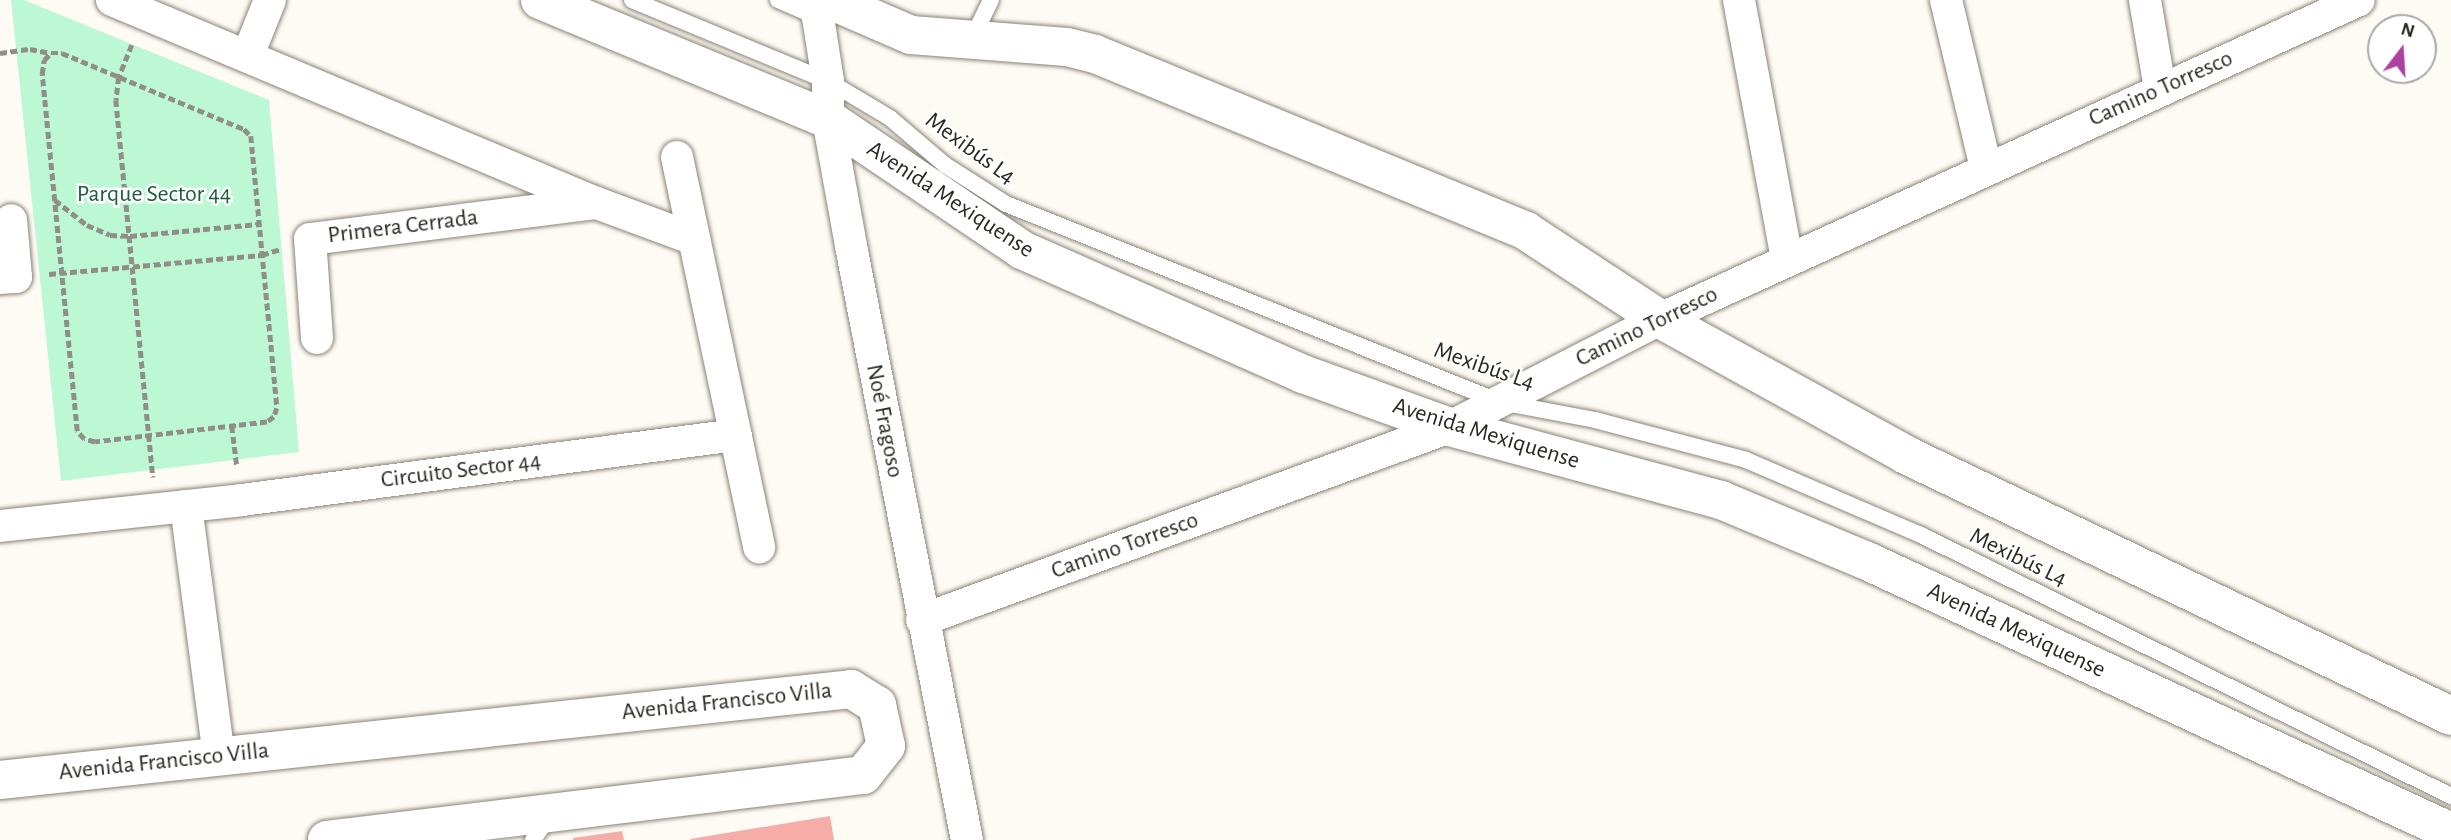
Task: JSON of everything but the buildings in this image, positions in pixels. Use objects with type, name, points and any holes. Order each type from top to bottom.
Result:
[{"type":"main road","name":"Avenida Mexiquense","points":[[540,0],[828,119],[1021,250],[1303,374],[1450,428],[1721,500],[1867,561],[2451,832]]},
{"type":"main road","points":[[827,12],[911,35],[1067,47],[1095,54],[1526,232],[1647,328],[2451,716]]},
{"type":"main road","name":"Avenida Francisco Villa","points":[[0,780],[851,689],[877,705],[886,746],[863,775],[541,827],[327,840]]},
{"type":"street","points":[[112,0],[594,202],[694,239]]},
{"type":"street","points":[[248,55],[270,0]]},
{"type":"street","points":[[1739,0],[1787,260]]},
{"type":"street","points":[[1946,0],[1986,168]]},
{"type":"street","points":[[2145,0],[2161,89]]},
{"type":"street","name":"Camino Torresco","points":[[922,620],[1450,428],[1787,260],[2359,0]]},
{"type":"street","name":"Noé Fragoso","points":[[827,12],[828,119],[922,620],[967,840]]},
{"type":"street","points":[[677,157],[759,547]]},
{"type":"street","name":"Primera Cerrada","points":[[317,338],[310,239],[594,202]]},
{"type":"street","points":[[8,278],[11,220]]},
{"type":"street","name":"Circuito Sector 44","points":[[0,526],[242,500],[736,435]]},
{"type":"street","points":[[171,507],[219,755]]},
{"type":"lane","name":"Mexibús L4","points":[[632,0],[828,80],[890,118],[946,165],[1006,204],[1500,402],[1595,420],[1746,460],[1921,535],[2451,796]]},
{"type":"lane","points":[[778,0],[827,12],[915,43],[1083,60],[1511,235],[1563,267],[1606,303]]},
{"type":"lane","points":[[972,39],[990,0]]},
{"type":"lane","name":"Mexibús L4","points":[[1786,408],[1896,466],[2451,734]]},
{"type":"path","points":[[144,13],[119,77],[116,100],[149,436],[171,507]]},
{"type":"path","points":[[0,53],[30,49],[62,53],[244,129],[251,136],[277,408],[274,417],[267,422],[95,442],[84,439],[77,431],[43,74],[44,60],[51,53]]},
{"type":"path","points":[[54,199],[87,225],[110,234],[130,236],[260,225]]},
{"type":"path","points":[[8,278],[262,255],[310,239]]},
{"type":"path","points":[[232,426],[242,500]]},
{"type":"green space","name":"Parque Sector 44","points":[[11,0],[24,0],[269,100],[299,452],[61,481]]}]
